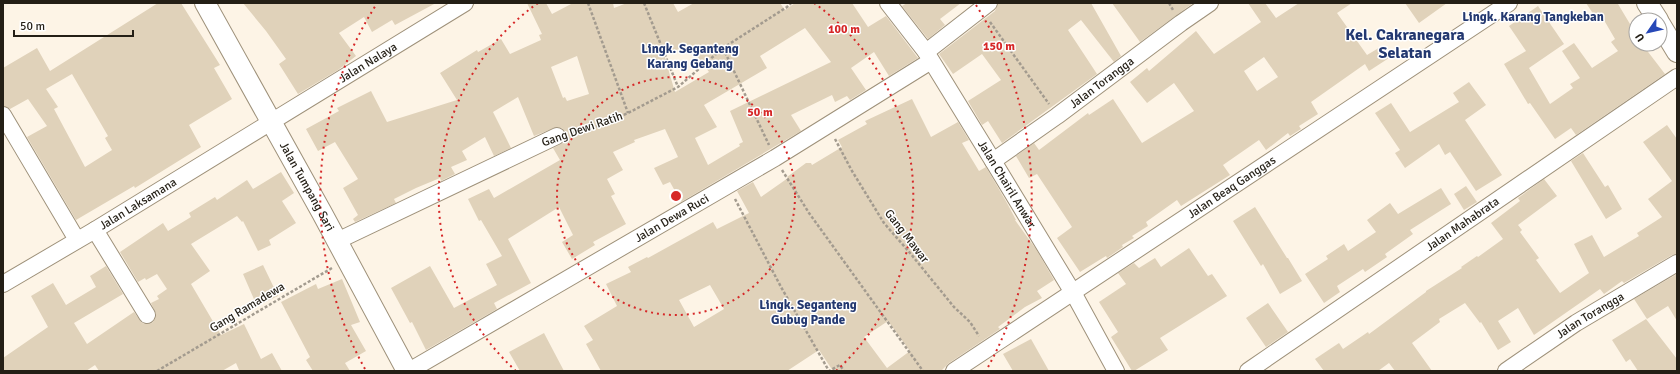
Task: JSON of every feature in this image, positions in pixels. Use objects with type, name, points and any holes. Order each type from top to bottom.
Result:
[{"type":"main road","name":"Jalan Tumpang Sari","points":[[204,3],[271,121],[408,371]]},
{"type":"main road","points":[[1647,3],[1653,12]]},
{"type":"main road","points":[[1668,37],[1677,52]]},
{"type":"street","name":"Jalan Nalaya","points":[[271,121],[465,3]]},
{"type":"street","name":"Jalan Chairil Anwar","points":[[888,3],[928,57],[993,161],[1072,292],[1116,371]]},
{"type":"street","name":"Jalan Torangga","points":[[993,161],[1057,116],[1210,3]]},
{"type":"street","name":"Jalan Beaq Ganggas","points":[[954,371],[986,348],[1509,3]]},
{"type":"street","name":"Jalan Dewa Ruci","points":[[408,371],[775,158],[829,124],[928,57],[985,6]]},
{"type":"street","name":"Jalan Mahabrata","points":[[1248,371],[1677,77]]},
{"type":"street","points":[[3,115],[77,240]]},
{"type":"street","name":"Jalan Laksamana","points":[[3,284],[95,230],[271,121]]},
{"type":"street","name":"Gang Dewi Ratih","points":[[342,250],[557,136]]},
{"type":"street","points":[[95,230],[147,315]]},
{"type":"street","name":"Jalan Torangga","points":[[1506,371],[1576,323],[1677,263]]},
{"type":"path","points":[[588,3],[628,114]]},
{"type":"path","points":[[644,3],[678,87]]},
{"type":"path","name":"Gang Dewi Ratih","points":[[557,136],[595,127],[628,114],[678,87],[723,48],[791,3]]},
{"type":"path","points":[[985,6],[1057,116]]},
{"type":"path","points":[[723,48],[775,158],[809,213],[923,371]]},
{"type":"path","name":"Gang Mawar","points":[[829,124],[852,171],[884,224],[954,307],[970,322],[986,348]]},
{"type":"path","points":[[728,185],[781,288],[829,371],[840,365],[844,371]]},
{"type":"path","name":"Gang Ramadewa","points":[[158,371],[342,250]]},
{"type":"building","points":[[158,3],[181,3],[220,65],[214,68],[232,99],[189,125],[201,147],[135,188],[134,186],[76,220],[27,137],[47,126],[28,99],[10,109],[3,106],[3,68],[37,48],[50,71]],"holes":[[[72,74],[108,136],[105,138],[112,150],[85,167],[54,109],[58,107],[46,89]]]},
{"type":"building","points":[[243,3],[436,3],[395,25],[392,20],[372,32],[364,17],[339,33],[356,56],[338,70],[298,94],[279,64],[286,59]]},
{"type":"building","points":[[527,3],[546,3],[552,14],[573,3],[613,3],[614,8],[627,3],[673,3],[678,12],[694,3],[780,3],[785,10],[795,3],[852,3],[868,27],[886,16],[918,58],[889,76],[874,52],[851,68],[866,90],[850,100],[847,96],[835,102],[832,95],[791,115],[801,131],[681,202],[670,182],[663,185],[654,168],[678,157],[665,129],[634,140],[635,142],[613,152],[623,170],[607,179],[615,194],[611,196],[626,224],[593,242],[595,245],[572,259],[562,242],[573,235],[559,207],[508,239],[531,283],[494,303],[497,309],[426,350],[412,322],[410,323],[391,288],[430,266],[454,308],[497,285],[486,264],[502,256],[481,220],[479,221],[468,199],[489,189],[494,198],[560,160],[553,148],[565,142],[565,132],[562,128],[557,127],[534,136],[518,97],[493,112],[511,148],[494,156],[485,137],[462,151],[467,160],[451,167],[455,174],[441,181],[440,178],[416,188],[394,199],[396,203],[355,222],[353,219],[358,215],[343,188],[358,179],[335,142],[318,151],[306,129],[339,111],[337,108],[371,91],[387,122],[457,100],[440,73],[477,50],[478,52],[501,39],[510,54],[541,40],[539,35],[542,34]],"holes":[[[805,28],[831,62],[730,111],[743,142],[739,144],[740,146],[708,165],[695,138],[717,127],[704,105],[767,68],[760,56]],[[689,45],[709,72],[675,92],[664,55]],[[577,56],[589,94],[567,101],[565,97],[563,98],[551,67]]]},
{"type":"building","points":[[907,3],[961,3],[940,19],[945,25],[928,39],[902,6]]},
{"type":"building","points":[[998,3],[1091,3],[1121,56],[1114,62],[1081,20],[1068,30],[1097,74],[1002,143],[988,121],[982,125],[968,101],[1001,80],[982,54],[953,74],[939,54],[995,11]]},
{"type":"building","points":[[1112,3],[1193,3],[1140,42]]},
{"type":"building","points":[[1248,3],[1265,3],[1276,18],[1299,3],[1352,3],[1337,13],[1367,55],[1382,46],[1389,58],[1369,71],[1365,64],[1311,102],[1318,114],[1299,126],[1301,129],[1290,136],[1288,133],[1266,150],[1259,140],[1223,165],[1230,175],[1181,206],[1177,200],[1146,222],[1148,226],[1132,236],[1134,238],[1122,245],[1123,247],[1107,258],[1106,256],[1080,272],[1057,238],[1072,227],[1037,174],[1029,178],[1016,156],[1034,143],[1039,150],[1088,113],[1089,115],[1113,99],[1142,143],[1194,111],[1174,83],[1147,103],[1130,82],[1147,68],[1149,71],[1196,31],[1214,54],[1261,22]],"holes":[[[1264,57],[1278,77],[1257,91],[1244,71]]]},
{"type":"building","points":[[1405,3],[1447,3],[1419,23]]},
{"type":"building","points":[[1586,3],[1620,3],[1618,4],[1628,21],[1628,52],[1648,52],[1665,74],[1576,135],[1571,128],[1555,139],[1530,103],[1528,104],[1504,64],[1526,51],[1509,26],[1538,6],[1564,44],[1529,68],[1550,104],[1573,88],[1570,84],[1580,78],[1562,51],[1574,43],[1592,68],[1618,51],[1611,42],[1615,39],[1601,15],[1596,18]]},
{"type":"building","points":[[1469,82],[1486,105],[1465,120],[1502,175],[1476,191],[1450,152],[1445,155],[1439,144],[1405,168],[1395,153],[1400,150],[1375,113],[1391,103],[1410,132],[1459,102],[1453,93]]},
{"type":"building","points":[[912,99],[931,137],[958,122],[969,140],[962,143],[979,171],[986,167],[1015,220],[1036,249],[1054,280],[1037,291],[1042,298],[1025,307],[998,327],[1000,329],[949,363],[941,371],[833,371],[819,350],[787,371],[601,371],[586,344],[593,340],[584,326],[617,306],[606,284],[631,272],[628,267],[647,257],[648,258],[713,222],[717,229],[749,213],[737,191],[753,182],[761,197],[806,163],[811,163],[812,165],[842,147],[838,140],[867,124],[865,121]],"holes":[[[710,285],[724,309],[694,327],[679,300]],[[888,321],[910,351],[887,368],[864,337]]]},
{"type":"building","points":[[1667,125],[1677,139],[1677,254],[1672,255],[1624,283],[1622,281],[1604,294],[1600,289],[1534,335],[1518,308],[1498,321],[1511,342],[1498,350],[1481,322],[1480,323],[1465,303],[1439,319],[1440,322],[1412,343],[1432,371],[1395,371],[1389,363],[1378,371],[1324,371],[1315,359],[1339,343],[1343,349],[1368,332],[1369,334],[1426,291],[1503,239],[1491,223],[1520,201],[1518,198],[1544,179],[1557,196],[1518,225],[1522,230],[1520,232],[1539,258],[1536,260],[1560,293],[1589,273],[1574,244],[1592,235],[1604,257],[1639,236],[1637,233],[1662,217],[1648,199],[1672,181],[1643,142]]},
{"type":"building","points":[[1583,153],[1605,187],[1608,185],[1622,209],[1606,219],[1571,161]]},
{"type":"building","points":[[281,172],[294,193],[282,201],[296,223],[269,240],[271,245],[258,251],[243,221],[242,222],[237,216],[191,244],[210,271],[191,284],[221,335],[244,324],[261,359],[272,353],[282,371],[238,371],[239,370],[236,363],[222,371],[99,371],[95,365],[86,371],[3,371],[3,358],[48,327],[31,296],[53,283],[66,305],[96,287],[90,276],[106,266],[123,294],[74,323],[87,344],[134,312],[142,323],[152,323],[156,314],[151,303],[159,299],[157,296],[167,289],[157,274],[146,280],[145,278],[138,282],[120,252],[163,223],[168,231],[191,217],[189,213],[215,197],[217,200],[247,180],[253,189]]},
{"type":"building","points":[[1466,186],[1477,202],[1464,210],[1454,194]]},
{"type":"building","points":[[1441,188],[1451,204],[1410,230],[1413,234],[1385,254],[1387,257],[1365,272],[1363,269],[1337,286],[1340,292],[1324,303],[1305,274],[1328,259],[1326,256],[1344,244],[1348,251],[1376,232],[1367,220],[1390,203],[1398,214]]},
{"type":"building","points":[[1255,207],[1302,281],[1280,294],[1263,264],[1261,266],[1233,221]]},
{"type":"building","points":[[1189,248],[1208,276],[1212,274],[1227,296],[1160,338],[1168,350],[1132,371],[1111,337],[1118,332],[1099,302],[1126,284],[1118,273],[1134,263],[1139,268],[1155,258],[1161,267]]},
{"type":"building","points":[[263,265],[278,296],[257,306],[243,274]]},
{"type":"building","points":[[1677,274],[1677,321],[1668,306],[1647,319],[1634,299]]},
{"type":"building","points":[[342,279],[360,322],[351,325],[366,351],[345,363],[350,371],[313,371],[306,360],[310,357],[281,302],[316,284],[318,289]]},
{"type":"building","points":[[1268,303],[1288,332],[1266,347],[1246,318]]},
{"type":"building","points":[[1646,319],[1677,359],[1677,371],[1638,371],[1630,359],[1626,362],[1612,340]]},
{"type":"building","points":[[544,333],[564,371],[520,371],[509,352]]},
{"type":"building","points":[[1031,339],[1049,371],[1013,371],[1003,354]]},
{"type":"district","name":"Lingk. Karang Tangkeban","points":[[1533,16]]},
{"type":"district","name":"Kel. Cakranegara Selatan","points":[[1405,43]]},
{"type":"district","name":"Lingk. Seganteng Karang Gebang","points":[[690,56]]},
{"type":"district","name":"Lingk. Seganteng Gubug Pande","points":[[808,312]]}]
